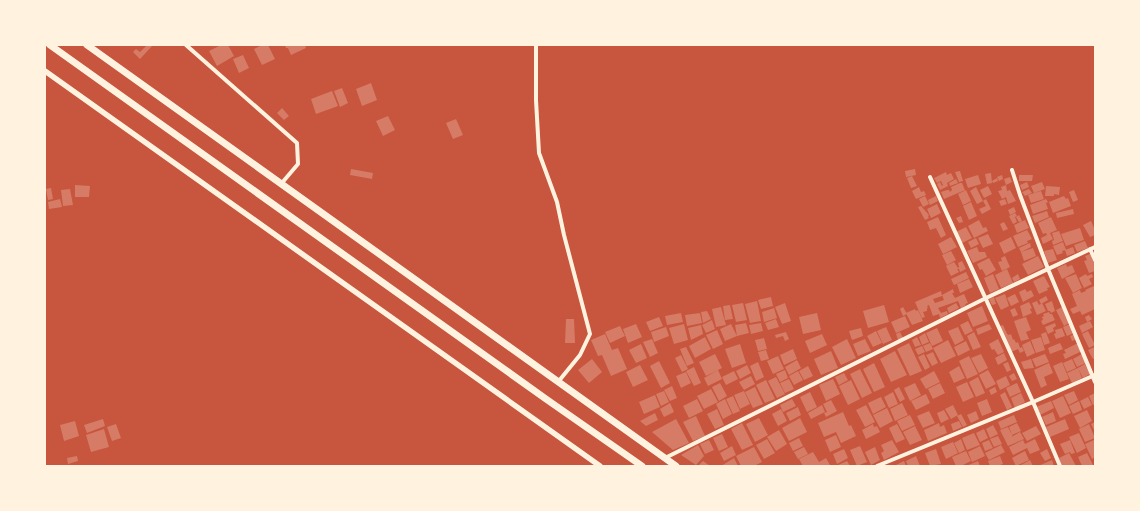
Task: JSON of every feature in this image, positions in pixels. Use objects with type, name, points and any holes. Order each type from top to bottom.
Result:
[{"type":"highway","points":[[50,45],[539,395],[642,466]]},
{"type":"highway","points":[[87,45],[676,466]]},
{"type":"street","points":[[186,45],[297,143],[298,164],[281,184]]},
{"type":"street","points":[[536,45],[536,100],[539,153],[556,202],[590,334],[580,355],[558,382]]},
{"type":"street","points":[[45,71],[600,466]]},
{"type":"street","points":[[1012,170],[1048,269],[1094,376],[1095,382]]},
{"type":"street","points":[[930,177],[1033,402],[1060,466]]},
{"type":"street","points":[[665,458],[986,298],[1095,247]]},
{"type":"street","points":[[1090,249],[1095,260]]},
{"type":"street","points":[[877,466],[1094,376]]},
{"type":"building","points":[[147,45],[153,45],[140,59],[133,52],[136,49],[140,52]]},
{"type":"building","points":[[221,45],[228,45],[234,56],[217,66],[209,51]]},
{"type":"building","points":[[262,45],[268,45],[275,59],[262,65],[254,49]]},
{"type":"building","points":[[285,45],[305,45],[306,48],[291,55]]},
{"type":"building","points":[[243,55],[249,68],[239,73],[233,59]]},
{"type":"building","points":[[371,83],[377,100],[362,106],[356,89]]},
{"type":"building","points":[[342,88],[348,103],[340,107],[334,91]]},
{"type":"building","points":[[332,91],[338,106],[316,114],[311,99]]},
{"type":"building","points":[[282,108],[289,116],[284,120],[277,113]]},
{"type":"building","points":[[388,116],[395,130],[383,136],[376,121]]},
{"type":"building","points":[[456,119],[463,135],[453,139],[446,123]]},
{"type":"building","points":[[351,169],[373,173],[372,179],[350,175]]},
{"type":"building","points":[[915,169],[916,175],[906,177],[905,171]]},
{"type":"building","points":[[960,171],[963,181],[959,182],[955,172]]},
{"type":"building","points":[[946,172],[947,175],[951,173],[954,179],[947,183],[948,186],[940,190],[937,184],[940,182],[942,186],[941,181],[937,183],[934,178]]},
{"type":"building","points":[[991,173],[992,183],[987,184],[985,174]]},
{"type":"building","points":[[978,175],[981,184],[968,188],[965,179]]},
{"type":"building","points":[[1002,175],[1003,179],[999,181],[997,177]]},
{"type":"building","points":[[1019,175],[1033,175],[1032,181],[1019,181]]},
{"type":"building","points":[[912,176],[917,186],[911,188],[907,178]]},
{"type":"building","points":[[1010,177],[1012,182],[1006,185],[1004,179]]},
{"type":"building","points":[[997,178],[998,181],[993,183],[992,181]]},
{"type":"building","points":[[956,179],[958,183],[950,186],[949,183]]},
{"type":"building","points":[[1027,182],[1029,187],[1022,190],[1020,185]]},
{"type":"building","points":[[1042,182],[1045,189],[1034,193],[1031,186]]},
{"type":"building","points":[[962,183],[965,190],[944,199],[941,192],[949,190],[950,192],[952,190],[951,187]]},
{"type":"building","points":[[75,185],[90,186],[89,197],[75,197]]},
{"type":"building","points":[[1006,185],[1007,191],[1010,190],[1016,201],[1008,204],[1006,197],[1002,199],[998,191],[1002,190],[1001,187]]},
{"type":"building","points":[[988,186],[992,194],[984,198],[980,190]]},
{"type":"building","points":[[1046,186],[1060,187],[1059,195],[1054,194],[1054,196],[1045,196]]},
{"type":"building","points":[[919,187],[921,192],[924,191],[926,195],[916,199],[912,191]]},
{"type":"building","points":[[976,187],[983,201],[977,204],[970,191]]},
{"type":"building","points":[[51,188],[53,199],[48,200],[46,189]]},
{"type":"building","points":[[70,189],[73,205],[63,206],[61,190]]},
{"type":"building","points":[[1029,189],[1032,193],[1025,196],[1022,192]]},
{"type":"building","points":[[966,190],[971,201],[963,205],[958,194]]},
{"type":"building","points":[[1074,190],[1078,200],[1073,202],[1069,192]]},
{"type":"building","points":[[1041,191],[1044,199],[1031,203],[1028,195]]},
{"type":"building","points":[[925,196],[929,204],[923,207],[919,199]]},
{"type":"building","points":[[936,196],[938,201],[930,205],[928,200]]},
{"type":"building","points":[[1064,196],[1066,199],[1068,198],[1071,206],[1053,213],[1049,202]]},
{"type":"building","points":[[60,199],[62,207],[49,209],[48,202]]},
{"type":"building","points":[[986,199],[991,209],[982,214],[979,209],[986,206],[983,201]]},
{"type":"building","points":[[1005,199],[1007,204],[1001,206],[999,201]]},
{"type":"building","points":[[1046,199],[1048,202],[1046,203],[1048,209],[1033,214],[1030,205]]},
{"type":"building","points":[[971,202],[977,216],[969,220],[963,206]]},
{"type":"building","points":[[937,204],[941,213],[931,218],[927,209]]},
{"type":"building","points":[[921,206],[929,215],[929,218],[925,220],[918,207]]},
{"type":"building","points":[[1014,207],[1016,212],[1010,215],[1008,210]]},
{"type":"building","points":[[1073,209],[1074,214],[1057,218],[1056,213]]},
{"type":"building","points":[[1047,211],[1049,217],[1035,223],[1032,216]]},
{"type":"building","points":[[1015,213],[1017,216],[1015,217],[1017,222],[1013,224],[1009,216]]},
{"type":"building","points":[[1019,215],[1022,221],[1019,222],[1016,217]]},
{"type":"building","points":[[961,216],[963,222],[959,223],[956,218]]},
{"type":"building","points":[[938,217],[946,235],[941,238],[936,228],[930,230],[927,222]]},
{"type":"building","points":[[1051,217],[1057,230],[1050,233],[1053,239],[1043,244],[1041,238],[1047,235],[1046,233],[1043,234],[1038,223]]},
{"type":"building","points":[[979,220],[983,228],[986,227],[988,231],[974,238],[968,226]]},
{"type":"building","points":[[1025,220],[1029,228],[1017,233],[1014,225]]},
{"type":"building","points":[[1091,221],[1095,230],[1095,235],[1090,237],[1083,225]]},
{"type":"building","points":[[1004,222],[1008,229],[1003,231],[1000,224]]},
{"type":"building","points":[[966,227],[972,238],[962,243],[956,232]]},
{"type":"building","points":[[1080,228],[1084,240],[1066,246],[1061,234]]},
{"type":"building","points":[[1027,230],[1032,239],[1027,241],[1028,243],[1018,247],[1013,236]]},
{"type":"building","points":[[1059,231],[1063,241],[1053,245],[1052,241],[1054,240],[1052,233]]},
{"type":"building","points":[[988,234],[993,244],[983,248],[978,238]]},
{"type":"building","points":[[951,237],[957,247],[943,254],[938,244]]},
{"type":"building","points":[[1011,237],[1016,248],[1004,254],[999,243]]},
{"type":"building","points":[[976,238],[979,244],[971,248],[968,242]]},
{"type":"building","points":[[1085,241],[1088,248],[1077,252],[1074,245]]},
{"type":"building","points":[[1063,242],[1066,250],[1057,255],[1053,246]]},
{"type":"building","points":[[1030,243],[1031,247],[1021,252],[1019,248]]},
{"type":"building","points":[[977,247],[979,252],[985,252],[987,257],[973,263],[967,251]]},
{"type":"building","points":[[1073,247],[1075,253],[1067,256],[1065,250]]},
{"type":"building","points":[[1033,248],[1036,256],[1024,261],[1021,252]]},
{"type":"building","points":[[1053,249],[1057,260],[1048,263],[1044,251]]},
{"type":"building","points":[[951,251],[956,260],[947,265],[942,255]]},
{"type":"building","points":[[1090,254],[1095,264],[1095,271],[1089,273],[1084,261],[1087,260],[1085,256]]},
{"type":"building","points":[[1005,256],[1010,267],[1002,271],[998,262],[1002,261],[1001,258]]},
{"type":"building","points":[[1038,256],[1044,267],[1028,275],[1022,264]]},
{"type":"building","points":[[989,258],[996,270],[986,276],[977,264]]},
{"type":"building","points":[[962,261],[966,269],[960,272],[959,269],[957,269],[959,272],[951,276],[946,266],[954,262],[958,268],[958,263]]},
{"type":"building","points":[[1066,264],[1067,267],[1072,265],[1075,272],[1062,279],[1057,268]]},
{"type":"building","points":[[1007,269],[1013,283],[1001,288],[995,275]]},
{"type":"building","points":[[966,272],[969,278],[954,285],[951,279]]},
{"type":"building","points":[[993,274],[999,289],[990,293],[984,278]]},
{"type":"building","points":[[1018,274],[1020,279],[1014,282],[1012,278]]},
{"type":"building","points":[[1076,274],[1082,288],[1073,293],[1065,278]]},
{"type":"building","points":[[1086,274],[1087,276],[1092,274],[1093,277],[1089,279],[1092,284],[1084,288],[1079,278]]},
{"type":"building","points":[[1044,276],[1050,287],[1047,288],[1048,290],[1039,294],[1033,281]]},
{"type":"building","points":[[969,279],[973,287],[960,293],[957,284]]},
{"type":"building","points":[[1094,286],[1095,309],[1082,315],[1080,311],[1073,314],[1070,309],[1077,306],[1072,294],[1080,290],[1081,293]]},
{"type":"building","points":[[953,289],[954,293],[952,293],[955,298],[964,294],[968,303],[965,304],[966,305],[961,308],[958,301],[938,308],[941,313],[947,311],[948,314],[940,318],[939,314],[933,316],[929,305],[927,306],[927,311],[923,312],[925,317],[922,318],[915,302],[941,291],[942,296],[933,299],[935,303],[944,300],[942,295]]},
{"type":"building","points":[[1025,289],[1027,292],[1031,290],[1034,296],[1023,302],[1019,292]]},
{"type":"building","points":[[1005,294],[1009,306],[1001,310],[995,298]]},
{"type":"building","points":[[1015,294],[1019,302],[1011,306],[1007,298]]},
{"type":"building","points":[[1046,296],[1048,300],[1041,304],[1039,300]]},
{"type":"building","points":[[771,297],[773,306],[761,309],[758,300]]},
{"type":"building","points":[[994,297],[996,304],[992,305],[989,299]]},
{"type":"building","points":[[757,301],[761,321],[750,323],[745,304]]},
{"type":"building","points":[[1037,301],[1039,305],[1042,303],[1046,311],[1037,315],[1032,303]]},
{"type":"building","points":[[1052,301],[1055,311],[1051,313],[1048,311],[1045,304]]},
{"type":"building","points":[[1029,302],[1032,308],[1030,309],[1032,313],[1023,317],[1020,306]]},
{"type":"building","points":[[743,303],[747,320],[736,322],[732,305]]},
{"type":"building","points":[[785,303],[791,321],[782,324],[775,307]]},
{"type":"building","points":[[956,303],[959,308],[949,313],[947,308]]},
{"type":"building","points":[[730,305],[733,319],[725,320],[723,306]]},
{"type":"building","points":[[884,305],[889,322],[868,328],[863,311]]},
{"type":"building","points":[[982,306],[988,321],[973,327],[967,313]]},
{"type":"building","points":[[721,307],[726,325],[716,327],[712,309]]},
{"type":"building","points":[[903,307],[907,314],[903,316],[900,309]]},
{"type":"building","points":[[1062,307],[1069,323],[1064,326],[1056,310]]},
{"type":"building","points":[[774,308],[777,318],[764,322],[762,312]]},
{"type":"building","points":[[1015,308],[1018,315],[1013,317],[1010,310]]},
{"type":"building","points":[[915,309],[916,311],[918,310],[923,321],[912,325],[906,313]]},
{"type":"building","points":[[707,311],[711,319],[703,323],[701,312]]},
{"type":"building","points":[[1049,312],[1055,320],[1043,325],[1041,321],[1043,320],[1043,314]]},
{"type":"building","points":[[681,313],[683,322],[667,325],[665,316]]},
{"type":"building","points":[[700,313],[702,323],[687,326],[685,315]]},
{"type":"building","points":[[817,313],[821,330],[803,334],[799,317]]},
{"type":"building","points":[[1089,315],[1092,319],[1087,322],[1085,317]]},
{"type":"building","points":[[905,316],[910,327],[896,333],[891,322]]},
{"type":"building","points":[[659,317],[663,326],[650,331],[646,322]]},
{"type":"building","points":[[1026,317],[1031,330],[1026,332],[1029,339],[1021,341],[1014,321]]},
{"type":"building","points":[[566,319],[574,319],[575,343],[565,343]]},
{"type":"building","points":[[776,319],[779,327],[768,330],[765,323]]},
{"type":"building","points":[[712,320],[715,329],[706,333],[702,325]]},
{"type":"building","points":[[968,321],[973,331],[965,335],[960,325]]},
{"type":"building","points":[[1090,321],[1093,327],[1082,333],[1079,326]]},
{"type":"building","points":[[746,323],[749,333],[737,336],[735,325]]},
{"type":"building","points":[[761,323],[763,331],[751,334],[749,325]]},
{"type":"building","points":[[1055,323],[1056,326],[1053,328],[1054,331],[1048,334],[1045,327]]},
{"type":"building","points":[[636,324],[642,337],[628,343],[623,329]]},
{"type":"building","points":[[684,324],[688,340],[674,344],[669,328]]},
{"type":"building","points":[[731,324],[737,336],[725,341],[720,329]]},
{"type":"building","points":[[989,324],[992,329],[978,335],[976,329]]},
{"type":"building","points":[[1070,324],[1074,333],[1067,336],[1063,327]]},
{"type":"building","points":[[701,325],[703,334],[691,340],[688,328]]},
{"type":"building","points":[[1003,325],[1007,334],[1011,334],[1013,340],[1014,339],[1016,343],[1018,342],[1020,348],[1022,347],[1024,351],[1020,353],[1018,349],[1011,352],[1000,326]]},
{"type":"building","points":[[620,326],[625,336],[610,343],[605,332]]},
{"type":"building","points":[[666,327],[669,336],[654,342],[651,332]]},
{"type":"building","points":[[886,327],[892,340],[883,344],[877,331]]},
{"type":"building","points":[[958,327],[964,340],[955,345],[948,331]]},
{"type":"building","points":[[861,328],[863,336],[852,340],[849,331]]},
{"type":"building","points":[[937,328],[943,341],[932,346],[926,333]]},
{"type":"building","points":[[1062,328],[1065,336],[1056,339],[1054,334],[1056,333],[1055,330]]},
{"type":"building","points":[[717,330],[723,344],[713,349],[706,335]]},
{"type":"building","points":[[876,331],[882,343],[873,347],[867,336]]},
{"type":"building","points":[[1088,331],[1095,345],[1089,348],[1082,334]]},
{"type":"building","points":[[786,332],[789,339],[785,341],[783,336],[776,338],[775,335]]},
{"type":"building","points":[[900,332],[903,338],[898,340],[896,334]]},
{"type":"building","points":[[974,332],[981,347],[973,350],[967,336]]},
{"type":"building","points":[[1046,332],[1050,343],[1044,345],[1041,334]]},
{"type":"building","points":[[925,333],[929,342],[922,345],[919,337]]},
{"type":"building","points":[[605,334],[612,350],[618,348],[627,369],[611,376],[602,355],[598,356],[591,340]]},
{"type":"building","points":[[822,334],[827,345],[810,353],[805,341]]},
{"type":"building","points":[[1075,334],[1077,339],[1072,341],[1070,336]]},
{"type":"building","points":[[705,337],[711,349],[695,358],[689,346]]},
{"type":"building","points":[[917,337],[921,345],[915,347],[912,340]]},
{"type":"building","points":[[1041,337],[1045,350],[1036,353],[1031,340]]},
{"type":"building","points":[[764,338],[767,349],[758,351],[755,340]]},
{"type":"building","points":[[652,339],[658,353],[650,357],[643,342]]},
{"type":"building","points":[[847,339],[856,358],[841,365],[832,347]]},
{"type":"building","points":[[865,339],[871,351],[858,356],[853,344]]},
{"type":"building","points":[[998,339],[1004,352],[998,355],[994,349],[992,350],[989,344]]},
{"type":"building","points":[[948,340],[956,356],[941,363],[933,348]]},
{"type":"building","points":[[966,341],[970,350],[958,356],[954,347]]},
{"type":"building","points":[[1030,341],[1035,353],[1027,357],[1022,345]]},
{"type":"building","points":[[909,343],[922,371],[910,376],[897,349]]},
{"type":"building","points":[[930,343],[933,349],[926,352],[923,346]]},
{"type":"building","points":[[1060,343],[1063,349],[1050,354],[1048,348]]},
{"type":"building","points":[[1078,343],[1082,351],[1065,359],[1063,354],[1066,353],[1064,350]]},
{"type":"building","points":[[641,344],[647,358],[636,363],[629,350]]},
{"type":"building","points":[[740,344],[746,363],[732,368],[725,349]]},
{"type":"building","points":[[922,346],[925,352],[918,355],[915,349]]},
{"type":"building","points":[[686,347],[694,363],[687,366],[680,349]]},
{"type":"building","points":[[1095,347],[1095,358],[1093,359],[1088,350]]},
{"type":"building","points":[[793,349],[797,359],[784,365],[780,355]]},
{"type":"building","points":[[766,350],[769,359],[761,361],[758,352]]},
{"type":"building","points":[[831,351],[838,368],[821,375],[814,359]]},
{"type":"building","points":[[895,351],[907,375],[891,382],[880,359]]},
{"type":"building","points":[[933,352],[938,363],[932,366],[926,355]]},
{"type":"building","points":[[1004,353],[1007,360],[998,365],[995,358]]},
{"type":"building","points":[[715,354],[722,368],[706,376],[699,362]]},
{"type":"building","points":[[924,354],[930,367],[925,370],[918,357]]},
{"type":"building","points":[[981,354],[988,368],[979,373],[971,358]]},
{"type":"building","points":[[1045,354],[1049,362],[1036,367],[1032,359]]},
{"type":"building","points":[[1082,354],[1086,363],[1077,367],[1073,359]]},
{"type":"building","points":[[681,355],[688,369],[682,372],[675,358]]},
{"type":"building","points":[[778,356],[784,369],[773,374],[767,361]]},
{"type":"building","points":[[969,356],[978,374],[967,379],[959,361]]},
{"type":"building","points":[[592,359],[602,372],[589,383],[578,370]]},
{"type":"building","points":[[1031,359],[1034,368],[1024,369],[1021,362]]},
{"type":"building","points":[[1072,359],[1076,368],[1067,372],[1063,363]]},
{"type":"building","points":[[797,360],[801,368],[789,375],[785,367]]},
{"type":"building","points":[[659,361],[670,383],[661,388],[650,366]]},
{"type":"building","points":[[758,362],[764,377],[756,381],[750,366]]},
{"type":"building","points":[[1008,362],[1011,370],[1007,372],[1003,364]]},
{"type":"building","points":[[1062,362],[1069,379],[1060,382],[1053,366]]},
{"type":"building","points":[[874,363],[885,387],[874,392],[863,369]]},
{"type":"building","points":[[1049,363],[1053,373],[1044,377],[1047,385],[1041,388],[1034,370]]},
{"type":"building","points":[[1085,364],[1090,374],[1083,378],[1078,368]]},
{"type":"building","points":[[640,365],[648,380],[633,387],[626,372]]},
{"type":"building","points":[[747,365],[751,373],[740,379],[736,371]]},
{"type":"building","points":[[808,366],[813,376],[804,380],[799,371]]},
{"type":"building","points":[[959,366],[965,378],[954,383],[949,372]]},
{"type":"building","points":[[694,367],[701,383],[694,386],[686,371]]},
{"type":"building","points":[[1078,368],[1082,378],[1072,383],[1067,373]]},
{"type":"building","points":[[860,369],[872,393],[862,398],[850,374]]},
{"type":"building","points":[[718,370],[722,379],[708,386],[704,378]]},
{"type":"building","points":[[785,370],[788,378],[780,382],[776,374]]},
{"type":"building","points":[[988,370],[996,384],[986,389],[979,375]]},
{"type":"building","points":[[734,371],[738,379],[726,385],[722,377]]},
{"type":"building","points":[[798,371],[803,380],[794,385],[789,376]]},
{"type":"building","points":[[934,371],[940,382],[926,389],[920,379]]},
{"type":"building","points":[[686,372],[691,383],[681,388],[676,376]]},
{"type":"building","points":[[844,373],[848,380],[839,385],[835,377]]},
{"type":"building","points":[[1014,373],[1017,379],[1012,381],[1009,376]]},
{"type":"building","points":[[751,376],[755,384],[744,390],[739,382]]},
{"type":"building","points":[[1006,376],[1010,385],[1000,390],[996,381]]},
{"type":"building","points":[[776,377],[785,394],[777,398],[768,381]]},
{"type":"building","points":[[978,377],[985,393],[976,397],[969,382]]},
{"type":"building","points":[[789,379],[794,389],[785,393],[780,383]]},
{"type":"building","points":[[833,379],[840,394],[826,401],[819,385]]},
{"type":"building","points":[[766,380],[775,399],[765,403],[756,385]]},
{"type":"building","points":[[851,380],[860,399],[848,405],[839,386]]},
{"type":"building","points":[[967,382],[974,397],[963,402],[956,387]]},
{"type":"building","points":[[720,383],[727,396],[719,401],[712,387]]},
{"type":"building","points":[[915,383],[921,395],[910,401],[904,388]]},
{"type":"building","points":[[940,383],[945,393],[933,399],[928,389]]},
{"type":"building","points":[[1017,383],[1021,392],[1010,397],[1006,388]]},
{"type":"building","points":[[672,386],[677,398],[670,401],[664,390]]},
{"type":"building","points":[[755,387],[763,404],[753,408],[745,392]]},
{"type":"building","points":[[899,387],[905,399],[900,402],[894,390]]},
{"type":"building","points":[[995,387],[997,392],[991,395],[989,390]]},
{"type":"building","points":[[711,389],[718,402],[704,409],[697,396]]},
{"type":"building","points":[[664,391],[669,402],[661,406],[656,394]]},
{"type":"building","points":[[744,391],[750,404],[740,409],[734,395]]},
{"type":"building","points":[[1074,391],[1078,400],[1069,405],[1064,395]]},
{"type":"building","points":[[810,392],[817,407],[807,412],[800,397]]},
{"type":"building","points":[[893,392],[898,404],[889,408],[884,397]]},
{"type":"building","points":[[1005,392],[1012,407],[1007,410],[1000,395]]},
{"type":"building","points":[[1021,393],[1025,402],[1015,408],[1011,398]]},
{"type":"building","points":[[1095,393],[1095,404],[1093,405],[1089,396]]},
{"type":"building","points":[[926,394],[930,403],[916,410],[911,401]]},
{"type":"building","points":[[655,395],[660,407],[644,414],[639,402]]},
{"type":"building","points":[[733,396],[740,411],[733,414],[726,399]]},
{"type":"building","points":[[1063,396],[1071,413],[1060,418],[1052,401]]},
{"type":"building","points":[[881,397],[886,407],[873,414],[868,403]]},
{"type":"building","points":[[1088,397],[1092,405],[1084,409],[1080,401]]},
{"type":"building","points":[[697,399],[703,411],[689,418],[683,406]]},
{"type":"building","points":[[725,399],[732,414],[723,419],[716,404]]},
{"type":"building","points":[[792,399],[796,406],[783,412],[780,405]]},
{"type":"building","points":[[987,399],[992,412],[982,416],[977,403]]},
{"type":"building","points":[[831,400],[837,411],[826,417],[824,413],[827,412],[823,404]]},
{"type":"building","points":[[1051,401],[1054,408],[1040,415],[1036,407]]},
{"type":"building","points":[[1079,401],[1082,410],[1073,414],[1069,406]]},
{"type":"building","points":[[670,403],[674,412],[664,417],[660,409]]},
{"type":"building","points":[[902,403],[908,415],[895,421],[890,409]]},
{"type":"building","points":[[822,405],[825,412],[811,419],[808,413]]},
{"type":"building","points":[[866,405],[875,422],[865,427],[856,410]]},
{"type":"building","points":[[953,405],[958,415],[951,419],[945,409]]},
{"type":"building","points":[[798,407],[801,415],[790,421],[786,413]]},
{"type":"building","points":[[887,408],[893,421],[880,428],[873,415]]},
{"type":"building","points":[[717,409],[724,425],[715,429],[707,414]]},
{"type":"building","points":[[781,409],[787,421],[778,426],[772,414]]},
{"type":"building","points":[[944,410],[949,419],[941,423],[937,413]]},
{"type":"building","points":[[1087,410],[1092,421],[1080,428],[1074,416]]},
{"type":"building","points":[[929,411],[935,423],[923,428],[917,416]]},
{"type":"building","points":[[976,411],[979,419],[971,423],[967,415]]},
{"type":"building","points":[[843,412],[849,426],[851,425],[856,436],[841,443],[836,432],[824,437],[818,423]]},
{"type":"building","points":[[1053,412],[1056,421],[1046,425],[1042,417]]},
{"type":"building","points":[[655,413],[658,420],[646,426],[640,421]]},
{"type":"building","points":[[961,414],[967,425],[963,427],[957,416]]},
{"type":"building","points":[[910,415],[915,425],[902,431],[897,421]]},
{"type":"building","points":[[1014,415],[1017,422],[1001,429],[998,422]]},
{"type":"building","points":[[696,416],[705,436],[693,441],[683,422]]},
{"type":"building","points":[[759,418],[768,435],[755,442],[746,424]]},
{"type":"building","points":[[800,418],[807,432],[789,441],[782,428]]},
{"type":"building","points":[[103,419],[105,426],[87,433],[84,425]]},
{"type":"building","points":[[676,419],[689,443],[673,450],[652,432]]},
{"type":"building","points":[[1065,419],[1069,429],[1050,437],[1046,427]]},
{"type":"building","points":[[75,421],[79,436],[64,441],[60,425]]},
{"type":"building","points":[[959,421],[962,427],[953,431],[951,424]]},
{"type":"building","points":[[1095,422],[1095,432],[1091,424]]},
{"type":"building","points":[[742,423],[753,445],[742,450],[731,429]]},
{"type":"building","points":[[939,423],[940,427],[944,425],[947,433],[928,441],[924,430]]},
{"type":"building","points":[[1017,423],[1021,431],[1012,435],[1009,427]]},
{"type":"building","points":[[116,424],[121,438],[112,441],[107,427]]},
{"type":"building","points":[[873,424],[874,427],[877,426],[880,432],[866,439],[862,430]]},
{"type":"building","points":[[897,424],[905,439],[896,443],[889,428]]},
{"type":"building","points":[[1089,424],[1095,438],[1085,442],[1079,429]]},
{"type":"building","points":[[993,425],[998,434],[990,438],[986,429]]},
{"type":"building","points":[[915,426],[922,440],[910,445],[903,432]]},
{"type":"building","points":[[1036,426],[1041,434],[1027,441],[1022,433]]},
{"type":"building","points":[[1008,427],[1013,437],[1020,432],[1024,439],[1008,446],[1000,430]]},
{"type":"building","points":[[104,429],[109,447],[91,452],[86,435]]},
{"type":"building","points":[[984,429],[988,438],[980,442],[976,433]]},
{"type":"building","points":[[779,430],[787,444],[776,451],[767,437]]},
{"type":"building","points":[[974,433],[980,445],[967,450],[962,438]]},
{"type":"building","points":[[1079,433],[1086,448],[1077,453],[1069,437]]},
{"type":"building","points":[[722,434],[728,447],[719,451],[713,438]]},
{"type":"building","points":[[836,435],[841,447],[830,452],[825,440]]},
{"type":"building","points":[[998,436],[1002,444],[994,447],[990,439]]},
{"type":"building","points":[[799,438],[803,446],[793,451],[789,443]]},
{"type":"building","points":[[767,439],[775,453],[764,459],[756,445]]},
{"type":"building","points":[[961,439],[965,450],[959,453],[954,443]]},
{"type":"building","points":[[1035,439],[1040,450],[1030,454],[1027,448],[1013,455],[1009,447],[1023,440],[1025,444]]},
{"type":"building","points":[[709,440],[714,450],[705,454],[700,444]]},
{"type":"building","points":[[892,440],[899,452],[884,460],[881,453],[884,451],[881,445]]},
{"type":"building","points":[[989,440],[993,448],[985,451],[982,443]]},
{"type":"building","points":[[1070,440],[1075,453],[1071,454],[1070,452],[1065,454],[1060,444]]},
{"type":"building","points":[[1094,440],[1095,457],[1092,459],[1085,444]]},
{"type":"building","points":[[953,442],[958,453],[946,459],[941,447]]},
{"type":"building","points":[[698,445],[704,456],[696,465],[681,455]]},
{"type":"building","points":[[1001,445],[1005,452],[989,460],[985,453]]},
{"type":"building","points":[[732,446],[736,455],[724,461],[720,453]]},
{"type":"building","points":[[860,446],[867,462],[857,466],[850,450]]},
{"type":"building","points":[[980,446],[985,456],[972,462],[968,452]]},
{"type":"building","points":[[754,447],[762,462],[754,466],[741,466],[736,456]]},
{"type":"building","points":[[804,447],[808,454],[798,459],[794,452]]},
{"type":"building","points":[[875,447],[880,460],[871,465],[865,452]]},
{"type":"building","points":[[844,449],[848,458],[837,464],[833,454]]},
{"type":"building","points":[[936,449],[941,464],[930,466],[925,453]]},
{"type":"building","points":[[1047,449],[1051,458],[1045,461],[1040,453]]},
{"type":"building","points":[[966,451],[971,461],[961,466],[956,466],[952,457]]},
{"type":"building","points":[[1025,451],[1029,460],[1016,466],[1012,458]]},
{"type":"building","points":[[813,452],[819,462],[826,458],[830,465],[803,466],[799,459]]},
{"type":"building","points":[[1069,453],[1076,466],[1062,466],[1059,458]]},
{"type":"building","points":[[1087,453],[1093,465],[1082,466],[1078,457]]},
{"type":"building","points":[[77,456],[78,461],[68,464],[67,458]]},
{"type":"building","points":[[916,456],[920,466],[908,466],[906,461]]},
{"type":"building","points":[[1000,456],[1003,464],[990,466],[988,461]]},
{"type":"building","points":[[734,458],[738,466],[721,466]]},
{"type":"building","points":[[1030,460],[1033,466],[1019,466]]},
{"type":"building","points":[[1052,460],[1054,466],[1038,466]]},
{"type":"building","points":[[703,461],[710,466],[699,465]]},
{"type":"building","points":[[847,461],[850,466],[836,466]]},
{"type":"building","points":[[904,461],[906,466],[896,466],[896,465]]},
{"type":"building","points":[[978,461],[980,466],[966,466]]}]
